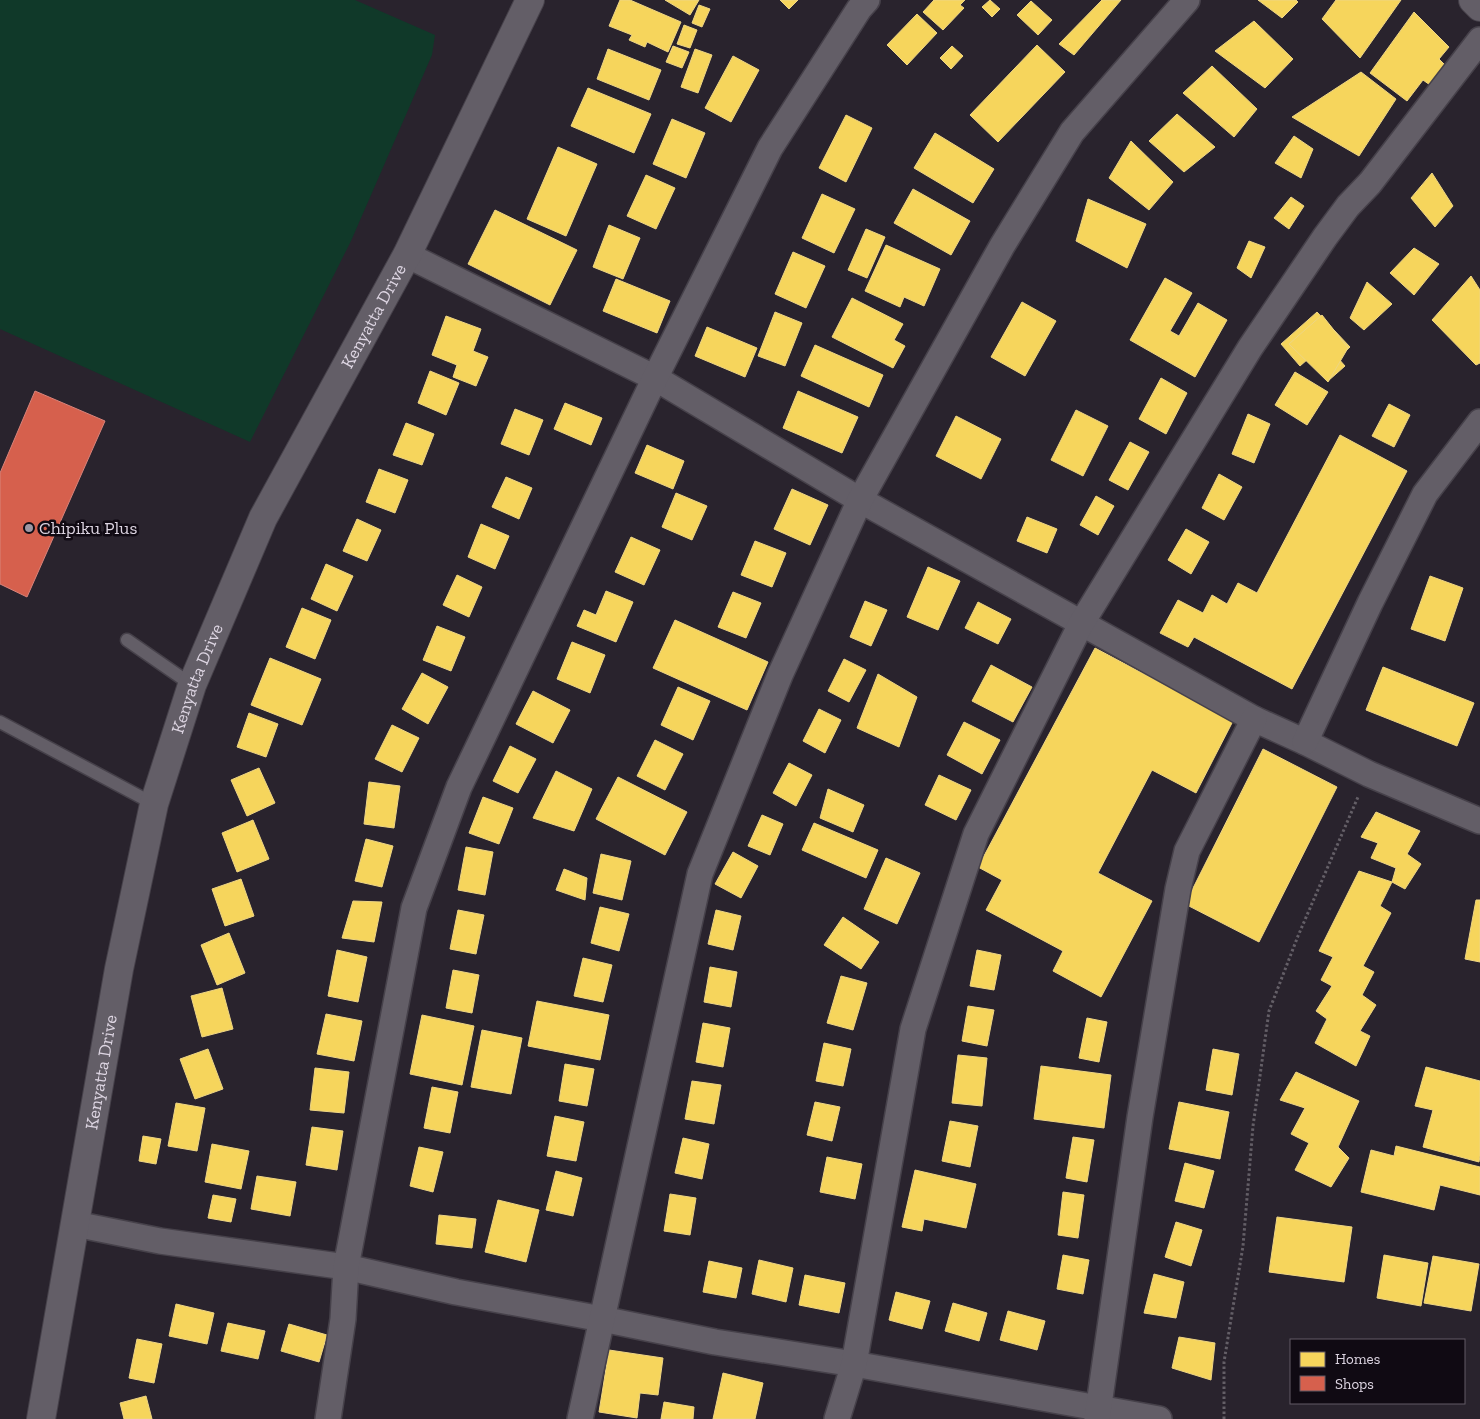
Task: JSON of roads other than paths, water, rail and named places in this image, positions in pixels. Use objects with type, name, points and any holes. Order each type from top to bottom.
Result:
[{"type":"main road","name":"Kenyatta Drive","points":[[41,1419],[119,969],[154,804],[192,685],[263,518],[407,255],[530,0]]},
{"type":"main road","points":[[1474,0],[1480,6]]},
{"type":"street","points":[[328,1419],[343,1319],[346,1267],[414,908],[459,787],[655,378],[770,148],[859,9],[867,0]]},
{"type":"street","points":[[580,1419],[700,874],[780,675],[860,500],[1002,246],[1072,132],[1187,0]]},
{"type":"street","points":[[837,1419],[854,1364],[913,1029],[976,834],[1081,624],[1250,348],[1348,206],[1370,183],[1480,40]]},
{"type":"street","points":[[407,255],[655,378],[860,500],[1254,719],[1306,742],[1369,774],[1480,821]]},
{"type":"street","points":[[1306,742],[1370,603],[1425,494],[1480,422]]},
{"type":"street","points":[[1098,1414],[1140,1117],[1178,889],[1187,851],[1254,719]]},
{"type":"street","points":[[75,1224],[160,1241],[346,1267],[456,1292],[602,1318],[715,1342],[854,1364],[1098,1414],[1160,1419]]},
{"type":"lane","points":[[127,640],[192,685]]},
{"type":"lane","points":[[0,722],[154,804]]},
{"type":"place","name":"Chipiku Plus","points":[[29,528]]}]
